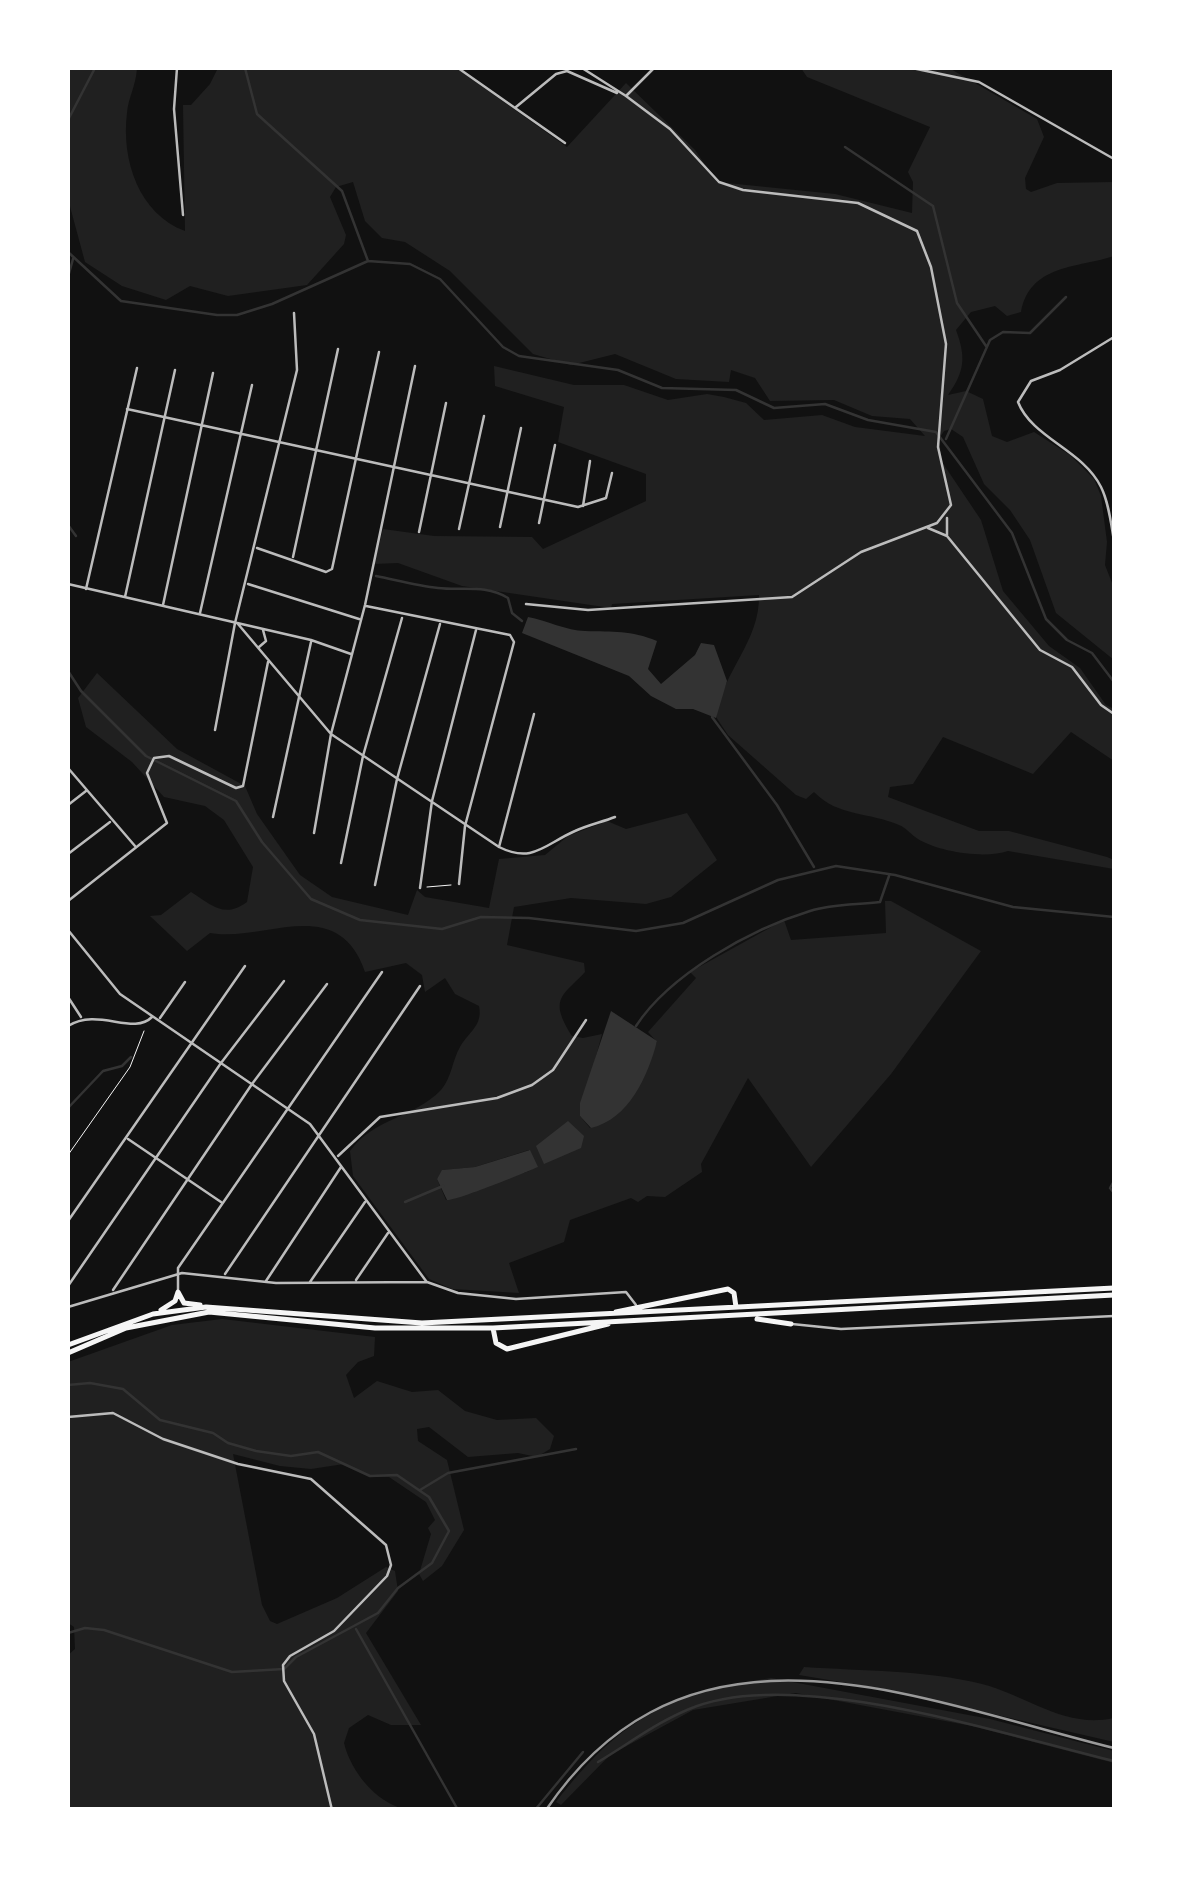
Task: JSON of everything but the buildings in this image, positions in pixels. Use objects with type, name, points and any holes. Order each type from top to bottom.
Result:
[{"type":"highway","points":[[493,1328],[501,1347],[513,1348],[614,1317],[636,1305],[728,1290],[736,1296],[736,1307]]},
{"type":"highway","points":[[178,1292],[184,1303],[213,1307],[422,1323],[503,1318],[749,1318],[1114,1292]]},
{"type":"highway","points":[[68,1349],[152,1314],[173,1303],[178,1292]]},
{"type":"highway","points":[[68,1349],[139,1324],[209,1312],[376,1328],[493,1328],[736,1307],[1114,1292]]},
{"type":"highway","points":[[152,1314],[213,1307]]},
{"type":"highway","points":[[716,1317],[736,1307]]},
{"type":"highway","points":[[786,1316],[791,1324]]},
{"type":"highway","points":[[493,1328],[503,1318]]},
{"type":"highway","points":[[749,1318],[791,1324]]},
{"type":"street","points":[[177,68],[174,110],[183,215]]},
{"type":"street","points":[[458,68],[565,144]]},
{"type":"street","points":[[582,68],[617,94]]},
{"type":"street","points":[[626,96],[654,68]]},
{"type":"street","points":[[912,68],[979,82],[1114,160]]},
{"type":"street","points":[[515,108],[562,72],[578,74],[626,96],[670,129],[719,182],[759,192],[858,203],[917,231],[929,260],[946,344],[939,420],[940,455],[952,500],[947,536]]},
{"type":"street","points":[[215,730],[297,370],[294,313]]},
{"type":"street","points":[[1114,337],[1060,370],[1031,381],[1018,402],[1029,420],[1065,446],[1097,480],[1114,543],[1114,573]]},
{"type":"street","points":[[292,559],[338,348]]},
{"type":"street","points":[[255,548],[330,571],[379,352]]},
{"type":"street","points":[[314,833],[330,734],[365,605],[415,366]]},
{"type":"street","points":[[86,589],[137,368]]},
{"type":"street","points":[[125,597],[176,370]]},
{"type":"street","points":[[163,605],[214,373]]},
{"type":"street","points":[[200,615],[252,386]]},
{"type":"street","points":[[420,532],[446,402]]},
{"type":"street","points":[[128,409],[543,502],[582,507],[606,498],[612,474]]},
{"type":"street","points":[[458,529],[484,416]]},
{"type":"street","points":[[500,527],[521,428]]},
{"type":"street","points":[[539,523],[555,445]]},
{"type":"street","points":[[582,507],[590,462]]},
{"type":"street","points":[[526,604],[580,610],[782,598],[802,592],[861,552],[947,516]]},
{"type":"street","points":[[927,527],[947,536],[1037,647],[1072,667],[1101,705],[1114,714]]},
{"type":"street","points":[[246,583],[361,620]]},
{"type":"street","points":[[68,584],[311,640],[351,654]]},
{"type":"street","points":[[365,605],[403,616],[510,635],[514,642],[466,826],[459,884]]},
{"type":"street","points":[[341,863],[362,756],[403,616]]},
{"type":"street","points":[[237,623],[330,734],[499,847],[516,854],[536,854],[576,831],[615,818]]},
{"type":"street","points":[[375,886],[397,779],[440,623]]},
{"type":"street","points":[[256,646],[266,641],[262,629]]},
{"type":"street","points":[[420,888],[432,801],[476,629]]},
{"type":"street","points":[[272,817],[311,640]]},
{"type":"street","points":[[68,901],[164,826],[167,814],[147,773],[154,758],[170,756],[242,788],[268,662]]},
{"type":"street","points":[[499,847],[534,714]]},
{"type":"street","points":[[68,768],[136,848]]},
{"type":"street","points":[[68,805],[86,790]]},
{"type":"street","points":[[68,854],[111,822]]},
{"type":"street","points":[[68,930],[114,989],[318,1131],[426,1282]]},
{"type":"street","points":[[68,942],[73,937]]},
{"type":"street","points":[[68,1221],[245,966]]},
{"type":"street","points":[[178,1292],[176,1274],[286,1106],[382,972]]},
{"type":"street","points":[[158,1020],[185,982]]},
{"type":"street","points":[[68,1286],[220,1063],[284,982]]},
{"type":"street","points":[[111,1292],[252,1084],[326,984]]},
{"type":"street","points":[[223,1277],[318,1131],[420,986]]},
{"type":"street","points":[[68,997],[82,1018]]},
{"type":"street","points":[[68,1026],[82,1018],[146,1023],[153,1016]]},
{"type":"street","points":[[336,1157],[366,1127],[390,1114],[497,1098],[532,1085],[553,1070],[586,1020]]},
{"type":"street","points":[[126,1138],[222,1203]]},
{"type":"street","points":[[266,1282],[342,1166]]},
{"type":"street","points":[[310,1282],[366,1201]]},
{"type":"street","points":[[356,1280],[389,1232]]},
{"type":"street","points":[[68,1307],[176,1274],[266,1282],[426,1282],[468,1295],[516,1299],[626,1292],[636,1305]]},
{"type":"street","points":[[791,1324],[841,1328],[1114,1316]]},
{"type":"street","points":[[68,1417],[112,1413],[163,1439],[238,1464],[303,1476],[382,1541],[391,1565],[387,1576],[334,1631],[290,1656],[282,1670],[314,1734],[332,1810]]},
{"type":"path","points":[[420,888],[459,884]]},
{"type":"path","points":[[68,1155],[130,1067],[146,1023]]},
{"type":"shaded area","points":[[68,68],[137,68],[127,113],[131,167],[145,199],[169,223],[185,231],[183,105],[191,105],[218,68],[456,68],[567,147],[626,83],[695,150],[717,182],[835,194],[912,213],[913,182],[908,172],[930,127],[807,77],[801,68],[949,68],[1037,119],[1044,137],[1025,178],[1026,189],[1031,192],[1057,183],[1114,182],[1114,256],[1045,276],[1026,296],[1021,312],[1007,316],[995,306],[971,312],[956,330],[962,364],[948,395],[966,391],[983,399],[992,436],[1007,442],[1034,432],[1070,455],[1094,479],[1101,496],[1107,542],[1105,565],[1114,588],[1114,660],[1056,613],[1030,540],[1010,510],[984,484],[963,437],[951,429],[939,439],[942,462],[981,520],[1003,591],[1049,646],[1080,668],[1106,705],[1114,709],[1114,761],[1071,732],[1033,774],[943,737],[913,784],[890,787],[888,797],[979,831],[1009,831],[1107,857],[1114,860],[1114,869],[1008,851],[950,851],[927,844],[899,825],[833,806],[814,792],[806,799],[796,795],[728,735],[716,717],[726,685],[754,627],[759,595],[612,604],[611,608],[462,586],[398,563],[374,564],[383,529],[434,536],[532,537],[543,549],[646,501],[646,474],[558,442],[564,407],[495,386],[494,366],[574,385],[624,385],[668,400],[707,394],[724,397],[746,403],[764,420],[822,415],[855,427],[925,436],[910,419],[872,416],[834,400],[770,401],[755,378],[731,370],[729,382],[676,379],[615,354],[571,365],[533,354],[450,271],[405,242],[382,238],[365,221],[353,182],[336,187],[330,197],[346,235],[344,244],[307,285],[228,296],[190,286],[166,300],[122,286],[85,262],[68,199]]},
{"type":"shaded area","points":[[528,617],[571,629],[630,633],[657,641],[648,669],[661,684],[695,655],[701,643],[714,645],[727,681],[716,718],[693,709],[676,709],[651,696],[629,676],[522,633]]},
{"type":"shaded area","points":[[97,673],[177,749],[245,786],[257,814],[300,875],[332,897],[408,915],[417,890],[425,897],[489,908],[499,859],[545,855],[568,836],[607,821],[626,829],[687,813],[717,860],[671,897],[646,904],[571,898],[514,907],[507,945],[584,963],[585,972],[565,993],[560,1005],[572,1036],[602,1034],[580,1116],[590,1128],[605,1121],[657,1042],[648,1032],[696,978],[690,972],[784,920],[791,940],[886,933],[885,901],[891,901],[981,951],[891,1074],[811,1167],[748,1078],[701,1164],[702,1172],[665,1197],[647,1196],[638,1202],[631,1198],[570,1220],[564,1242],[509,1263],[519,1293],[452,1289],[429,1279],[353,1176],[350,1151],[371,1131],[419,1107],[441,1090],[460,1047],[477,1024],[479,1006],[455,994],[445,978],[425,992],[422,975],[406,963],[365,972],[353,948],[337,934],[318,927],[210,933],[187,951],[150,916],[161,915],[191,892],[218,908],[239,907],[247,902],[253,867],[224,820],[205,806],[164,797],[132,762],[86,727],[78,698]],"holes":[[[529,1150],[529,1171],[446,1200],[437,1179],[443,1170],[475,1167]]]},
{"type":"shaded area","points":[[611,1011],[657,1041],[642,1082],[626,1106],[616,1116],[591,1128],[580,1116],[580,1103]]},
{"type":"shaded area","points":[[568,1121],[584,1136],[581,1148],[544,1164],[536,1146]]},
{"type":"shaded area","points":[[530,1150],[538,1167],[463,1196],[447,1200],[437,1179],[442,1170],[475,1167]]},
{"type":"shaded area","points":[[222,1319],[375,1337],[374,1356],[358,1362],[346,1375],[354,1398],[377,1381],[412,1392],[438,1390],[465,1411],[497,1420],[536,1418],[554,1436],[550,1449],[537,1457],[518,1453],[468,1457],[429,1427],[417,1429],[418,1441],[447,1460],[464,1530],[442,1566],[423,1581],[419,1574],[431,1534],[428,1528],[435,1520],[426,1502],[389,1477],[373,1477],[344,1464],[311,1469],[233,1454],[262,1605],[270,1621],[277,1624],[337,1598],[386,1567],[395,1571],[398,1591],[366,1633],[421,1725],[391,1725],[368,1715],[349,1728],[344,1743],[352,1765],[366,1784],[384,1800],[404,1809],[68,1809],[68,1655],[75,1649],[74,1627],[68,1623],[68,1362],[172,1325]]},
{"type":"shaded area","points":[[804,1667],[916,1674],[982,1684],[1063,1715],[1096,1720],[1114,1718],[1114,1742],[889,1690],[799,1675]]},
{"type":"shaded area","points":[[771,1678],[990,1719],[1114,1751],[1114,1763],[972,1726],[796,1693],[693,1710],[610,1755],[561,1805],[556,1802],[602,1750],[649,1715],[703,1693]]},
{"type":"waterway","points":[[68,120],[95,68]]},
{"type":"waterway","points":[[245,68],[257,114],[342,191],[368,261]]},
{"type":"waterway","points":[[845,147],[933,206],[957,303],[986,346]]},
{"type":"waterway","points":[[68,252],[121,301],[217,315],[237,315],[272,304],[368,261],[410,264],[440,279],[503,347],[519,356],[618,370],[662,388],[736,390],[774,408],[825,404],[868,420],[936,432],[1012,533],[1046,619],[1067,640],[1092,653],[1114,682]]},
{"type":"waterway","points":[[68,277],[73,259]]},
{"type":"waterway","points":[[946,439],[990,340],[1003,332],[1030,333],[1066,297]]},
{"type":"waterway","points":[[68,525],[76,536]]},
{"type":"waterway","points":[[376,576],[430,587],[491,591],[508,598],[512,613],[522,621]]},
{"type":"waterway","points":[[68,671],[81,691],[146,756],[236,801],[262,842],[311,899],[360,920],[442,929],[481,917],[529,918],[636,931],[683,923],[778,880],[836,866],[895,875],[1013,907],[1114,917]]},
{"type":"waterway","points":[[712,717],[777,805],[814,867]]},
{"type":"waterway","points":[[636,1026],[669,989],[714,956],[763,929],[810,911],[880,902],[889,876]]},
{"type":"waterway","points":[[68,1108],[103,1071],[122,1066],[131,1057]]},
{"type":"waterway","points":[[1114,1181],[1110,1188],[1114,1193]]},
{"type":"waterway","points":[[405,1202],[443,1186]]},
{"type":"waterway","points":[[68,1385],[90,1383],[123,1389],[160,1420],[213,1433],[228,1443],[256,1451],[291,1456],[318,1452],[370,1476],[397,1475],[429,1497],[449,1531],[432,1563],[398,1588],[378,1613],[296,1657],[284,1669],[232,1672],[104,1630],[85,1628],[68,1633]]},
{"type":"waterway","points":[[420,1490],[448,1473],[576,1449]]},
{"type":"waterway","points":[[356,1629],[458,1810]]},
{"type":"waterway","points":[[598,1762],[658,1724],[697,1706],[741,1696],[791,1695],[904,1710],[1114,1761]]},
{"type":"waterway","points":[[535,1810],[583,1752]]},
{"type":"railway","points":[[546,1810],[604,1744],[668,1704],[737,1684],[810,1681],[885,1690],[1114,1748]]}]
